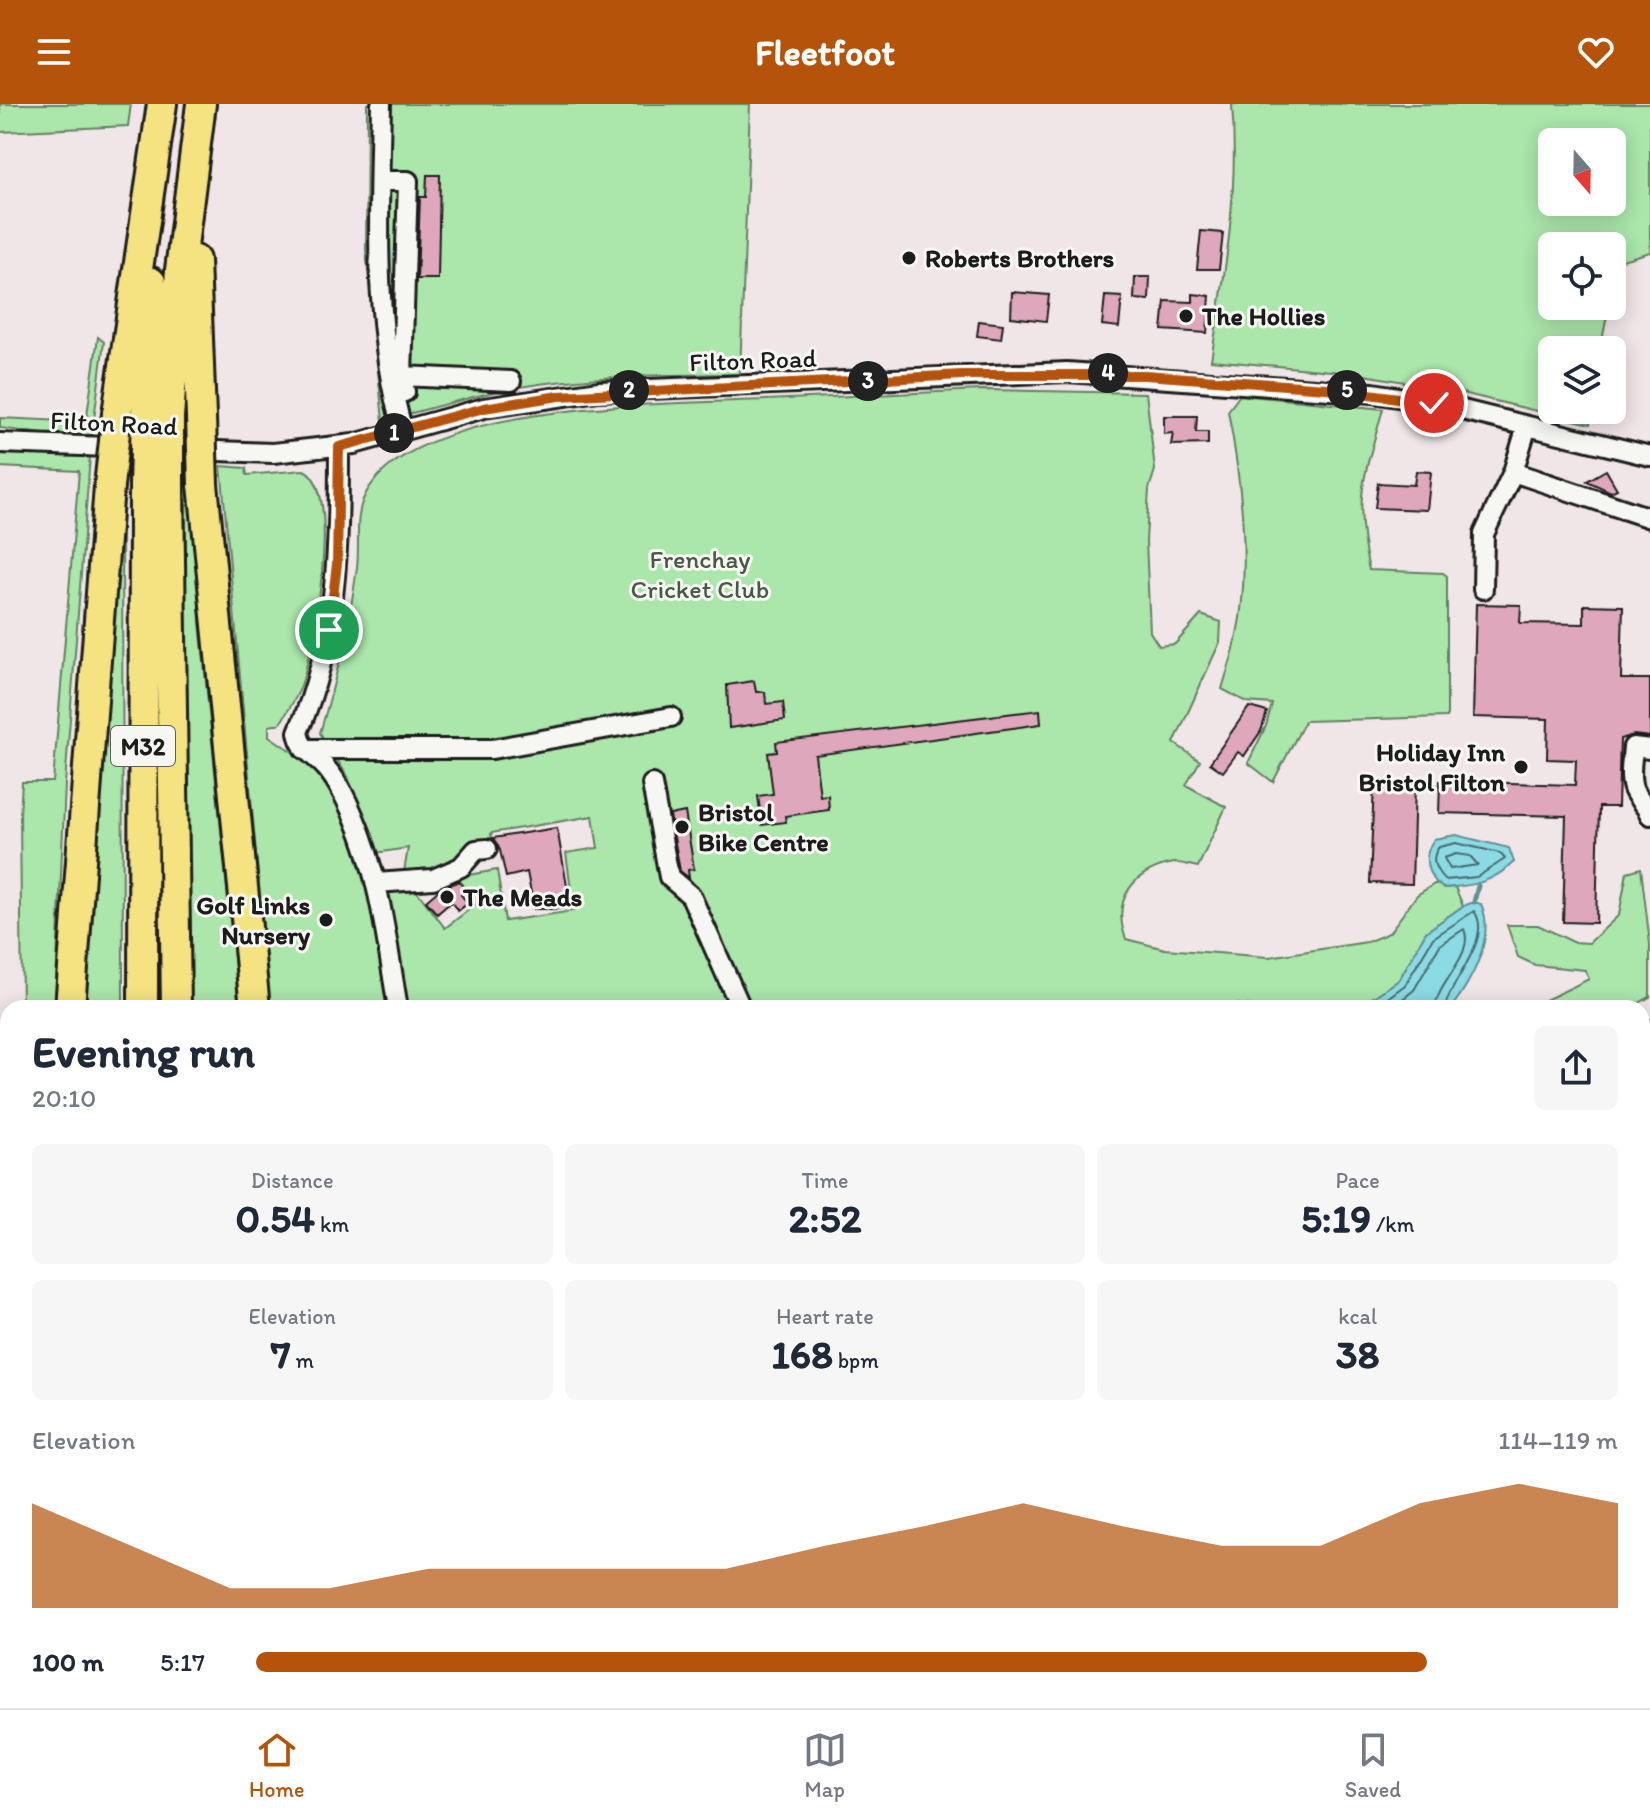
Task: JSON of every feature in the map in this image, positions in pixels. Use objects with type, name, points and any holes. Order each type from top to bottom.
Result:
[{"type":"highway","name":"M32","points":[[71,1000],[109,486],[138,259],[162,104]]},
{"type":"highway","name":"M32","points":[[158,415],[201,104]]},
{"type":"highway","name":"M32","points":[[143,1000],[158,415],[156,158]]},
{"type":"highway","name":"M32","points":[[190,195],[203,484],[254,1000]]},
{"type":"highway","name":"M32","points":[[156,485],[176,1000]]},
{"type":"street","points":[[381,104],[380,282],[386,349],[408,429]]},
{"type":"street","points":[[382,181],[408,181],[402,376],[408,429]]},
{"type":"street","name":"Filton Road","points":[[0,443],[239,454],[339,447],[519,401],[599,391],[1067,372],[1373,393],[1650,456]]},
{"type":"street","points":[[402,376],[511,381]]},
{"type":"street","points":[[1483,589],[1484,534],[1513,472],[1527,426]]},
{"type":"street","points":[[339,447],[336,580],[319,678],[298,732],[304,749],[328,770],[338,785],[355,820],[376,883],[397,1000]]},
{"type":"street","points":[[1513,472],[1650,518]]},
{"type":"street","points":[[304,749],[492,749],[671,717]]},
{"type":"street","points":[[1649,806],[1636,795],[1632,781],[1633,747],[1650,749]]},
{"type":"street","points":[[652,784],[669,877],[691,896],[737,1000]]},
{"type":"street","points":[[376,883],[433,879],[461,867],[476,850],[487,849]]},
{"type":"green space","points":[[0,104],[131,104],[128,126],[0,132]]},
{"type":"green space","points":[[367,104],[750,104],[740,374],[625,377],[534,385],[468,398],[383,421],[366,250]]},
{"type":"green space","points":[[1232,104],[1650,104],[1650,252],[1626,259],[1626,232],[1538,232],[1538,320],[1606,320],[1603,336],[1538,336],[1538,411],[1450,390],[1353,373],[1211,360],[1229,232],[1234,169]]},
{"type":"green space","points":[[98,337],[104,342],[92,435],[42,434],[0,428],[0,418],[86,422]]},
{"type":"green space","name":"Frenchay Cricket Club","points":[[984,390],[1146,393],[1155,470],[1149,489],[1146,541],[1150,632],[1159,646],[1175,644],[1201,615],[1221,622],[1220,642],[1174,743],[1200,761],[1186,785],[1226,807],[1198,867],[1177,863],[1160,867],[1148,872],[1129,889],[1122,911],[1126,939],[1165,949],[1269,957],[1367,942],[1389,933],[1417,895],[1436,883],[1443,888],[1455,887],[1463,906],[1426,932],[1399,980],[1369,1000],[407,1000],[387,892],[416,890],[445,928],[475,905],[458,877],[497,870],[505,921],[574,911],[566,853],[598,848],[593,816],[491,833],[492,840],[467,844],[453,869],[404,872],[408,848],[376,853],[348,777],[320,733],[351,609],[357,567],[358,521],[365,495],[392,464],[435,441],[489,424],[549,413],[611,407]]},
{"type":"green space","points":[[1240,395],[1383,409],[1361,506],[1369,570],[1443,573],[1447,576],[1447,717],[1305,721],[1273,782],[1248,763],[1266,726],[1272,704],[1246,702],[1222,689],[1236,642],[1243,581],[1243,523],[1228,411]]},
{"type":"green space","points":[[0,450],[90,456],[65,784],[55,1000],[22,1000],[20,814],[22,782],[53,782],[79,471],[0,467]]},
{"type":"green space","points":[[187,454],[193,463],[200,623],[238,1000],[187,1000],[184,662]]},
{"type":"green space","points":[[221,466],[246,468],[247,475],[304,470],[316,483],[322,507],[324,537],[312,640],[299,691],[280,724],[269,726],[269,736],[325,774],[335,791],[369,883],[391,1000],[269,1000]]},
{"type":"green space","points":[[122,496],[123,1000],[79,1000],[117,497]]},
{"type":"green space","points":[[1641,868],[1650,944],[1650,997],[1645,1000],[1546,1000],[1589,979],[1585,970],[1535,965],[1518,957],[1507,925],[1538,925],[1573,942],[1589,943],[1619,915],[1627,872]]},
{"type":"water","points":[[1456,835],[1509,848],[1514,862],[1498,875],[1481,882],[1443,888],[1429,872],[1428,852],[1434,839]]},
{"type":"water","points":[[1474,902],[1481,904],[1485,931],[1479,959],[1456,1000],[1369,1000],[1399,980],[1426,932],[1463,906]]},
{"type":"building","points":[[427,175],[440,175],[438,279],[417,279],[420,197],[426,197]]},
{"type":"building","points":[[1201,231],[1223,233],[1219,269],[1197,269]]},
{"type":"building","points":[[1135,277],[1150,277],[1149,300],[1134,299]]},
{"type":"building","points":[[1012,292],[1049,295],[1046,321],[1011,317]]},
{"type":"building","name":"The Hollies","points":[[1193,294],[1210,296],[1207,333],[1162,330],[1165,301],[1193,302]]},
{"type":"building","points":[[1105,296],[1122,297],[1119,327],[1102,325]]},
{"type":"building","points":[[979,321],[1003,324],[1001,339],[977,336]]},
{"type":"building","points":[[1164,416],[1197,416],[1196,432],[1208,432],[1208,444],[1171,445],[1173,433],[1164,434]]},
{"type":"building","points":[[1606,470],[1617,489],[1611,492],[1587,481]]},
{"type":"building","points":[[1416,471],[1431,472],[1427,510],[1375,508],[1378,483],[1414,485]]},
{"type":"building","points":[[1476,604],[1521,605],[1520,623],[1584,624],[1584,605],[1623,606],[1621,679],[1650,679],[1650,737],[1634,735],[1620,739],[1618,807],[1599,807],[1596,923],[1563,922],[1566,816],[1439,813],[1440,781],[1575,785],[1576,760],[1547,759],[1548,719],[1473,717]]},
{"type":"building","points":[[754,681],[756,692],[765,692],[766,704],[783,702],[785,720],[729,728],[727,685]]},
{"type":"building","points":[[1249,707],[1267,712],[1261,731],[1244,756],[1238,752],[1223,772],[1210,763]]},
{"type":"building","points":[[1040,710],[1041,724],[815,755],[820,796],[828,795],[829,810],[785,816],[786,822],[762,825],[758,796],[773,794],[768,753],[777,752],[776,742]]},
{"type":"building","points":[[1374,783],[1415,784],[1412,884],[1370,883]]},
{"type":"building","points":[[685,812],[694,869],[688,870],[689,878],[680,871],[670,815]]},
{"type":"building","points":[[557,828],[571,909],[534,909],[527,872],[506,877],[500,850],[493,838]]},
{"type":"building","name":"The Meads","points":[[459,881],[463,887],[461,895],[468,903],[458,911],[451,902],[437,914],[426,901],[440,889]]},
{"type":"waterway","points":[[1474,902],[1478,886]]},
{"type":"place","name":"Roberts Brothers","points":[[909,258]]},
{"type":"place","name":"The Hollies","points":[[1186,316]]},
{"type":"place","name":"Holiday Inn Bristol Filton","points":[[1521,767]]},
{"type":"place","name":"Bristol Bike Centre","points":[[682,827]]},
{"type":"place","name":"The Meads","points":[[447,897]]},
{"type":"place","name":"Golf Links Nursery","points":[[326,920]]},
{"type":"route","points":[[329,630],[337,564],[339,447],[484,408],[599,391],[787,386],[1067,372],[1326,388],[1434,403]]}]
